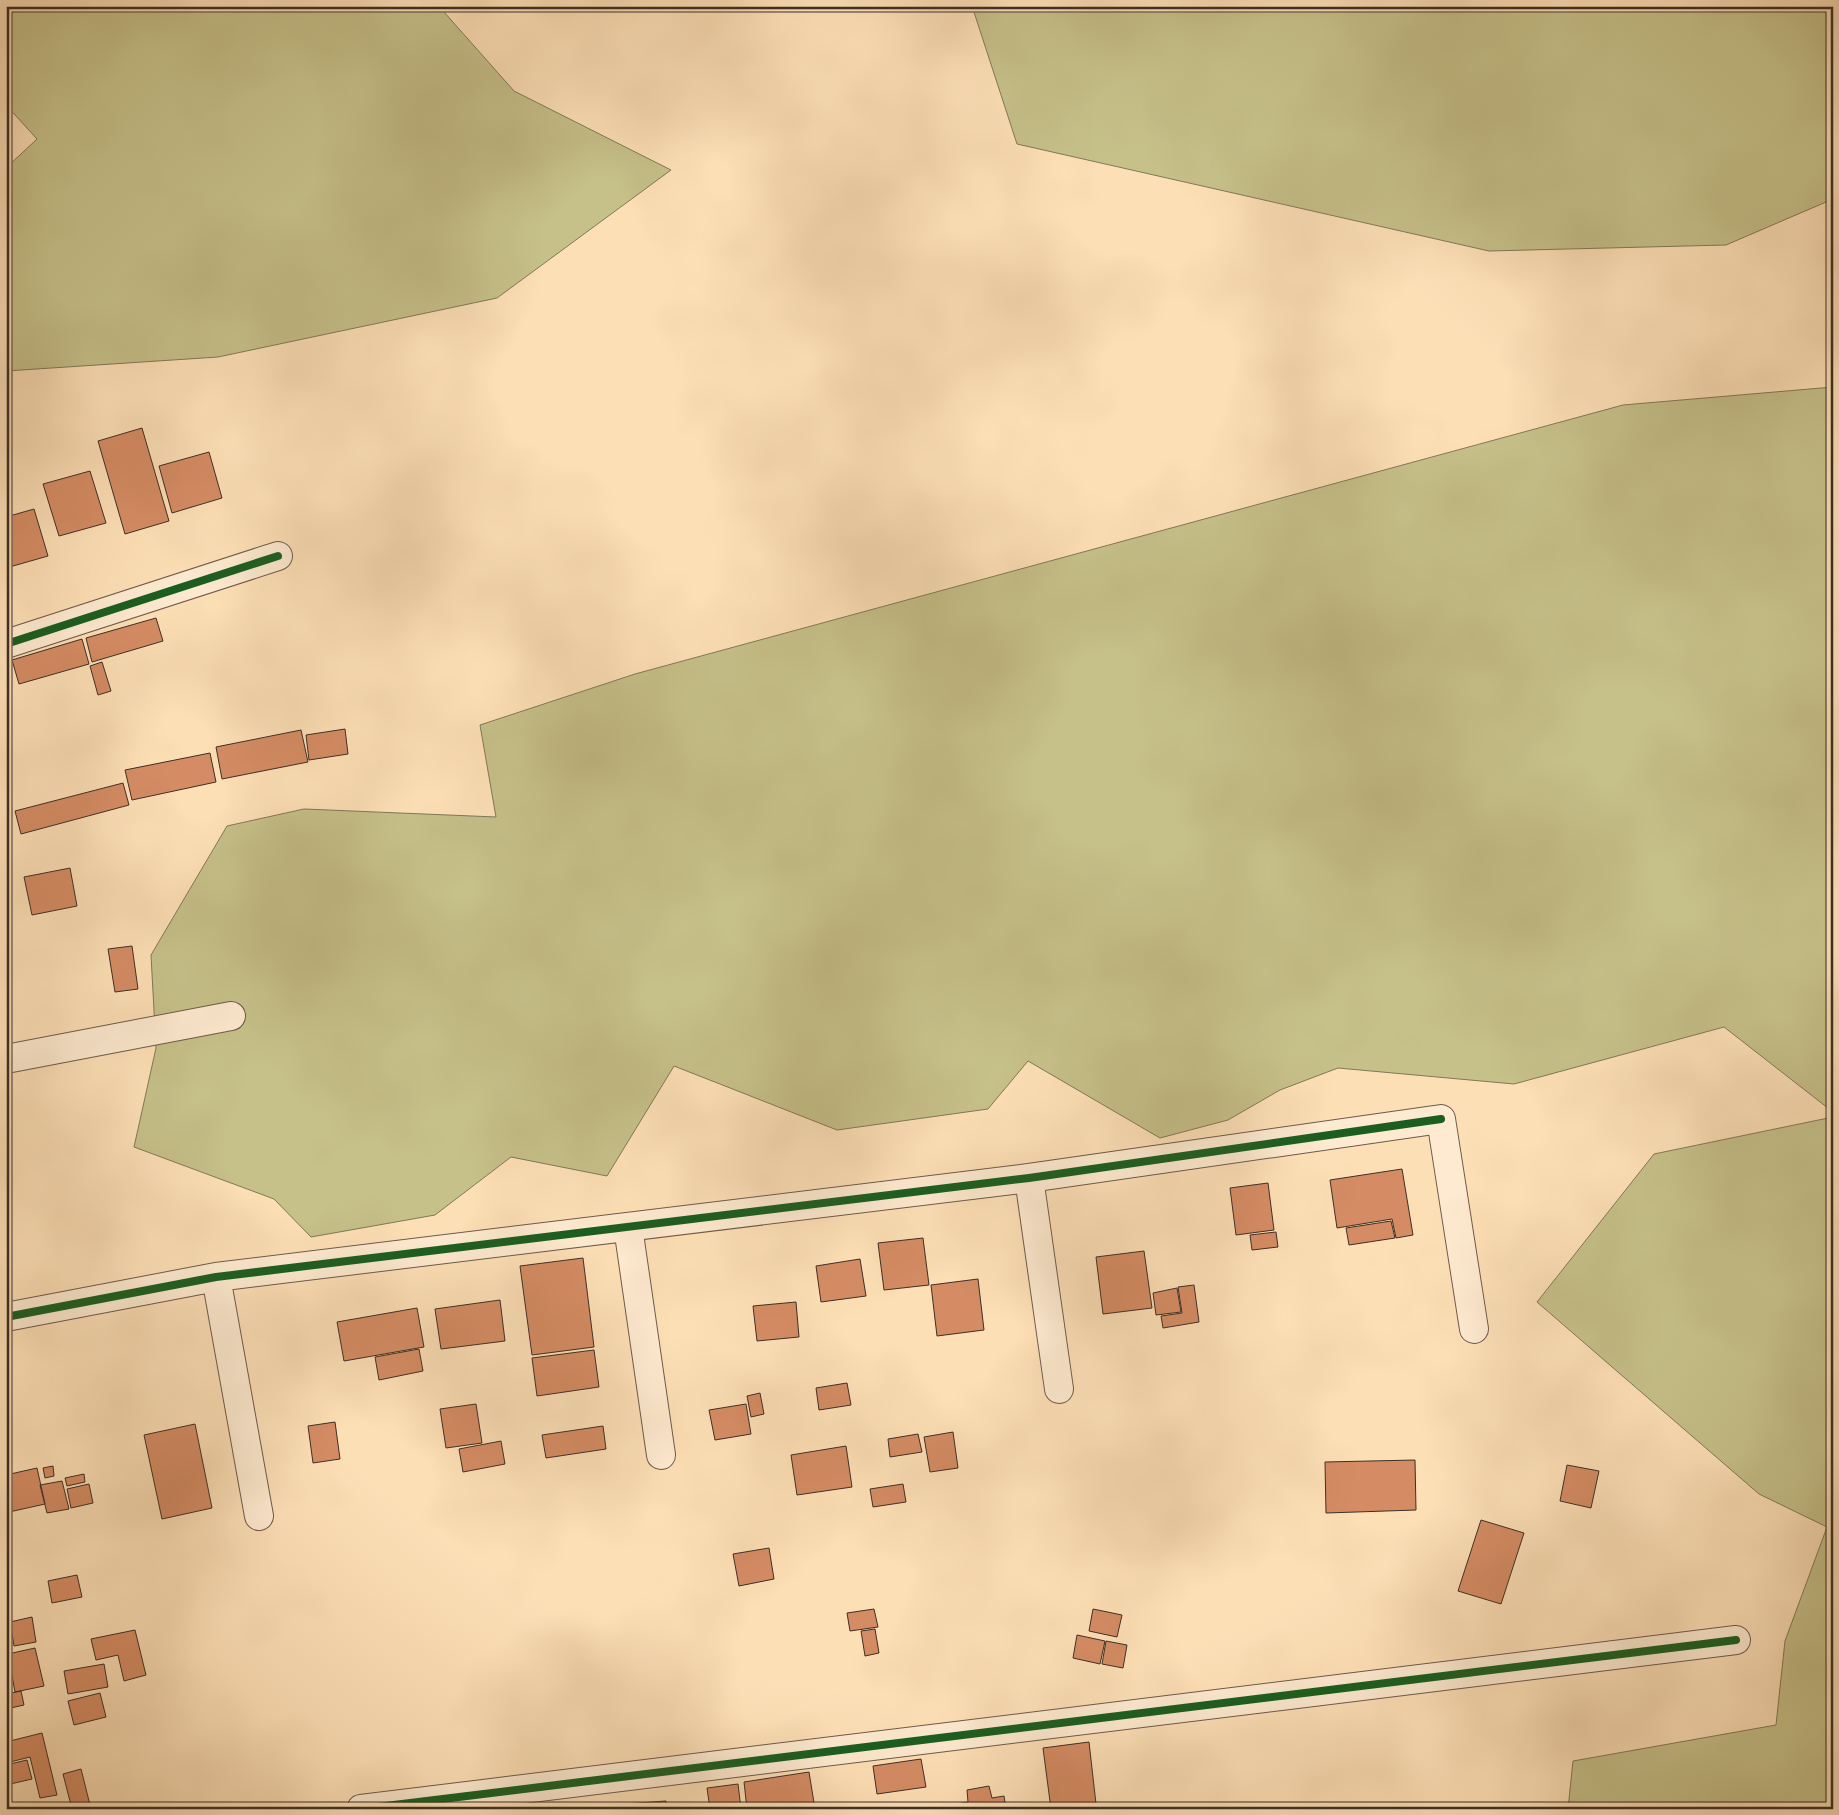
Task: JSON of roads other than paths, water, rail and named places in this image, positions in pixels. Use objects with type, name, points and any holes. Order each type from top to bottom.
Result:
[{"type":"street","points":[[6,644],[278,556]]},
{"type":"street","points":[[6,1059],[231,1016]]},
{"type":"street","points":[[6,1317],[216,1277],[1029,1178],[1441,1119],[1474,1329]]},
{"type":"street","points":[[1029,1178],[1059,1389]]},
{"type":"street","points":[[628,1226],[661,1455]]},
{"type":"street","points":[[216,1277],[259,1516]]},
{"type":"street","points":[[361,1809],[1736,1640]]}]
